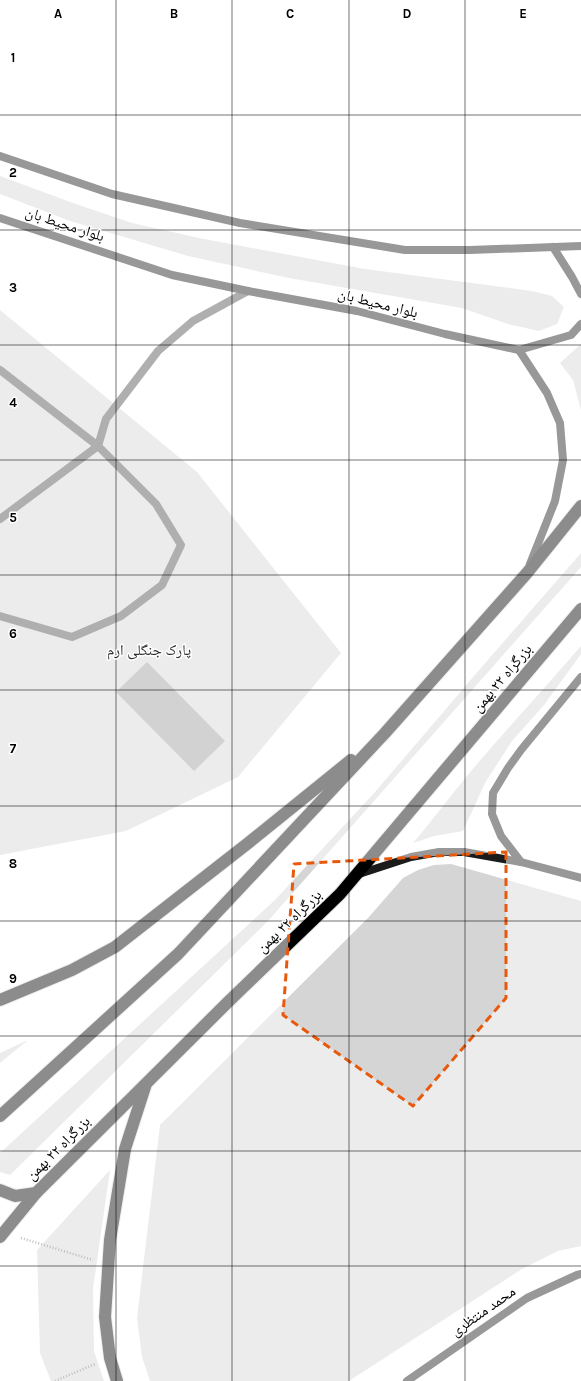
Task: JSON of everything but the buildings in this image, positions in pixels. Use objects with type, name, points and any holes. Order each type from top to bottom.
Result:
[{"type":"highway","points":[[0,1116],[178,954],[385,733],[527,573],[581,506]]},
{"type":"highway","name":"بزرگراه ۲۲ بهمن","points":[[1,1235],[36,1193],[147,1082],[340,894],[581,609]]},
{"type":"highway","points":[[0,1000],[72,970],[115,946],[247,844],[385,733]]},
{"type":"highway","points":[[117,1381],[110,1358],[105,1317],[110,1240],[125,1149],[147,1082]]},
{"type":"highway","points":[[0,1190],[15,1196],[36,1193]]},
{"type":"main road","points":[[0,156],[112,194],[240,223],[404,250],[553,248],[581,246]]},
{"type":"main road","name":"بلوار محیط بان","points":[[0,218],[172,275],[357,311],[445,334],[519,350]]},
{"type":"main road","points":[[553,248],[581,294]]},
{"type":"main road","points":[[527,573],[555,501],[563,460],[560,423],[547,393],[519,350],[571,335],[581,324]]},
{"type":"main road","points":[[521,862],[501,836],[492,814],[493,793],[521,750],[581,677]]},
{"type":"main road","points":[[356,875],[411,856],[439,852],[464,852],[521,862],[581,878]]},
{"type":"main road","name":"محمد منتظری","points":[[407,1381],[527,1298],[581,1274]]},
{"type":"lane","points":[[0,519],[98,446],[106,419],[158,351],[194,321],[248,291]]},
{"type":"lane","points":[[0,370],[98,446],[156,504],[180,545],[162,585],[121,616],[72,637],[0,616]]},
{"type":"path","points":[[1,1235],[109,1265]]},
{"type":"path","points":[[54,1381],[110,1358]]},
{"type":"highlighted area","points":[[506,852],[506,998],[413,1106],[283,1015],[294,864]]},
{"type":"green space","points":[[0,176],[132,223],[199,238],[365,269],[532,291],[552,296],[564,307],[557,324],[539,331],[508,324],[462,308],[289,278],[188,256],[70,221],[0,194]]},
{"type":"green space","name":"پارک جنگلی ارم","points":[[0,310],[197,472],[341,653],[238,777],[126,831],[0,855]]},
{"type":"green space","points":[[581,344],[581,410],[573,380],[560,363]]},
{"type":"green space","points":[[581,553],[581,567],[267,922],[10,1175],[0,1172],[0,1153],[275,900],[375,792]]},
{"type":"green space","points":[[581,646],[581,654],[544,705],[512,741],[485,783],[463,831],[434,836],[413,843],[475,767]]},
{"type":"green space","points":[[451,864],[581,901],[581,1246],[558,1251],[522,1269],[349,1381],[150,1381],[142,1357],[137,1318],[160,1125],[368,918],[403,878],[418,870],[434,865]]},
{"type":"green space","points":[[28,1040],[0,1063],[0,1053]]},
{"type":"green space","points":[[110,1170],[93,1289],[94,1351],[104,1381],[51,1381],[40,1353],[37,1250]]},
{"type":"shaded area","points":[[147,662],[225,741],[194,771],[116,692]]}]
